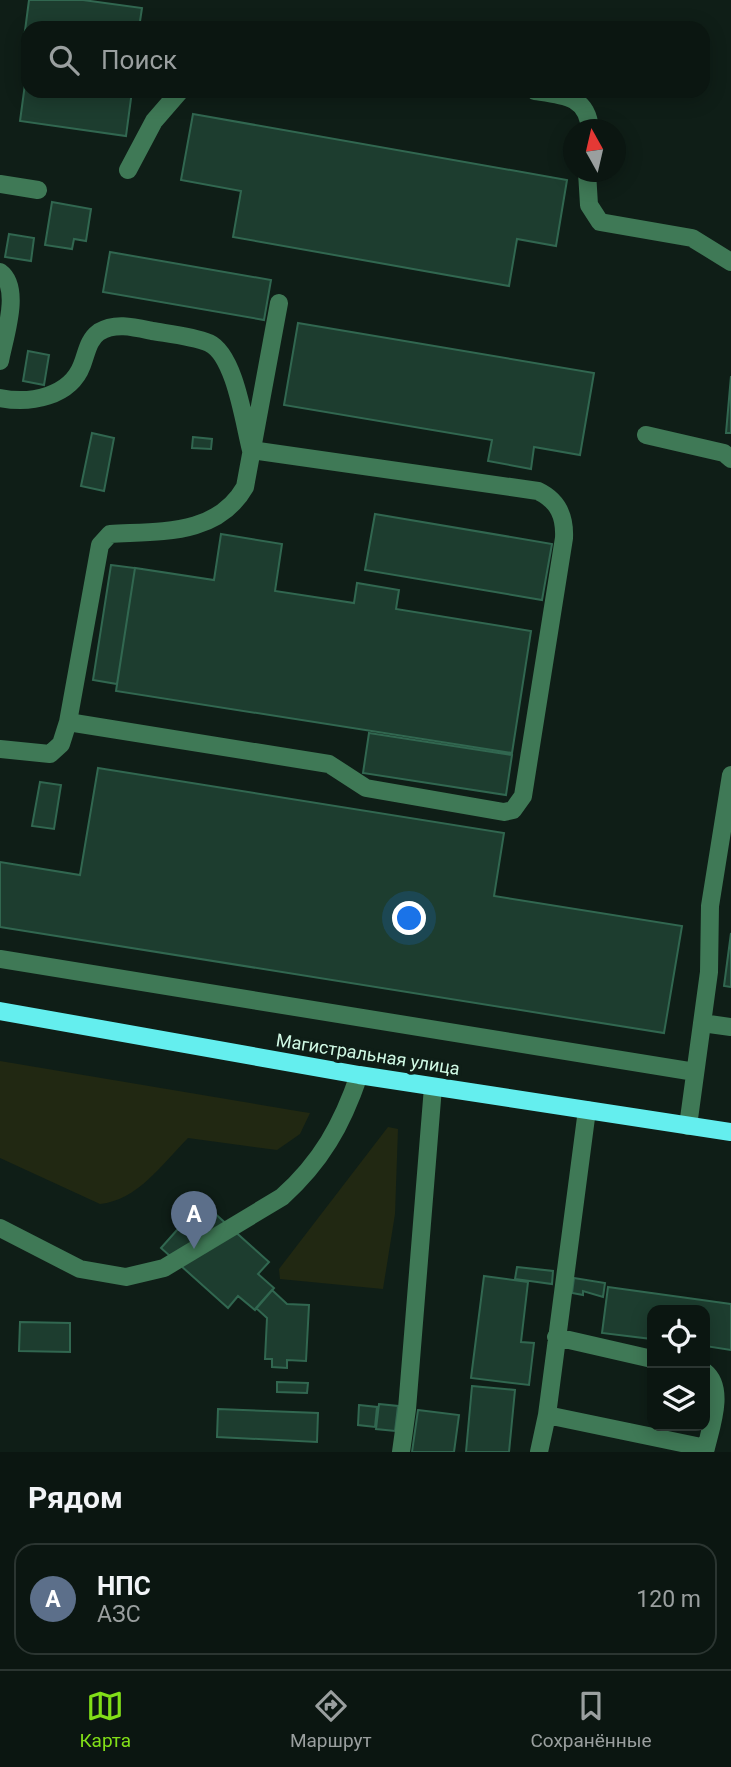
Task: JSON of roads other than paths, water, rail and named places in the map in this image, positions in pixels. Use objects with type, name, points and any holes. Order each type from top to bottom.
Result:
[{"type":"main road","name":"Магистральная улица","points":[[0,1011],[359,1076],[731,1132]]},
{"type":"lane","points":[[128,170],[154,121],[174,98]]},
{"type":"lane","points":[[565,98],[578,101],[586,109],[588,119]]},
{"type":"lane","points":[[588,182],[590,205],[600,222],[692,238],[731,262]]},
{"type":"lane","points":[[0,184],[38,190]]},
{"type":"lane","points":[[0,272],[7,278],[11,294],[0,361]]},
{"type":"lane","points":[[0,749],[50,754],[61,744],[68,722],[100,545],[104,538],[110,534],[196,527],[217,517],[236,503],[245,488],[279,303]]},
{"type":"lane","points":[[0,398],[36,400],[62,388],[77,375],[91,339],[113,327],[134,327],[203,341],[217,348],[226,360],[251,450]]},
{"type":"lane","points":[[646,435],[724,453],[731,459]]},
{"type":"lane","points":[[68,722],[329,764],[366,788],[504,812],[519,805],[564,538],[563,516],[556,504],[538,491],[251,450]]},
{"type":"lane","points":[[688,1126],[709,972],[710,906],[731,775]]},
{"type":"lane","points":[[0,959],[695,1072]]},
{"type":"lane","points":[[702,1023],[731,1027]]},
{"type":"lane","points":[[0,1228],[80,1269],[105,1276],[126,1277],[164,1268],[282,1197],[298,1182],[320,1158],[336,1132],[359,1076]]},
{"type":"lane","points":[[401,1452],[407,1409],[433,1087]]},
{"type":"lane","points":[[539,1452],[547,1415],[587,1110]]},
{"type":"lane","points":[[556,1337],[647,1358]]},
{"type":"lane","points":[[710,1377],[716,1390],[710,1423]]},
{"type":"lane","points":[[547,1415],[668,1446],[705,1450],[708,1431]]},
{"type":"place","name":"НПС","points":[[194,1249]]}]
